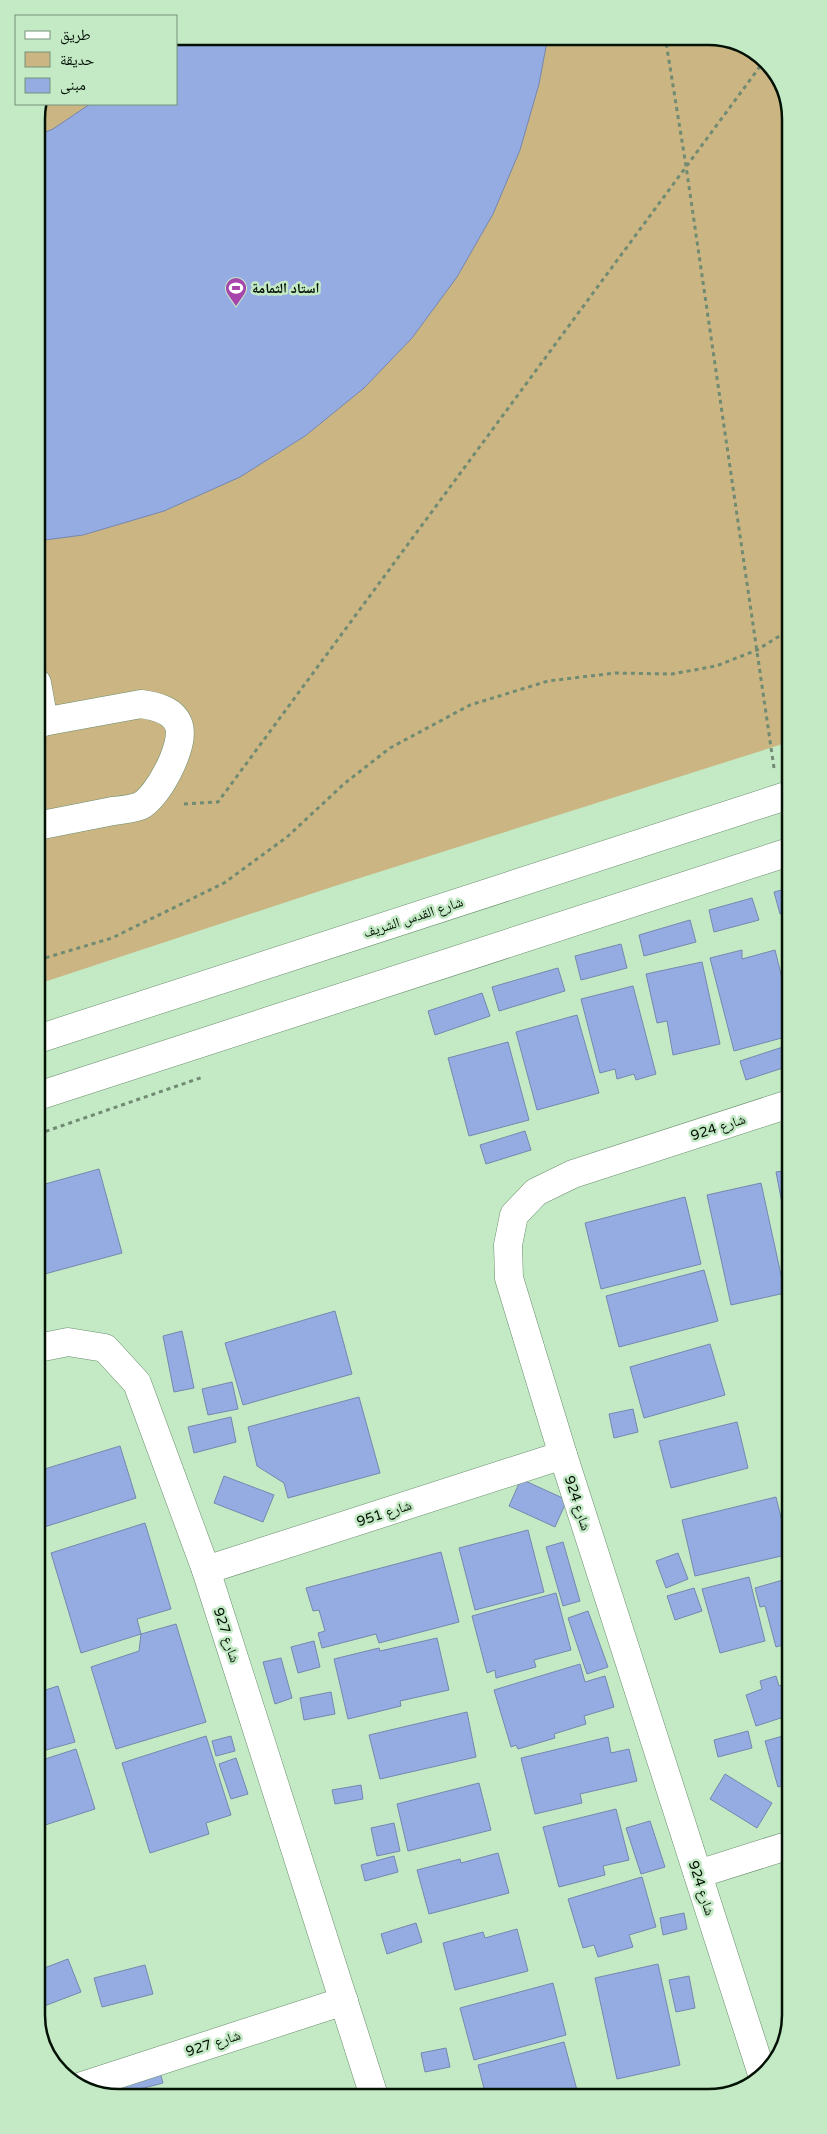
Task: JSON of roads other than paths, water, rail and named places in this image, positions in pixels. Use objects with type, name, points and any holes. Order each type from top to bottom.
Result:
[{"type":"street","points":[[45,721],[142,704],[158,707],[170,713],[179,726],[180,742],[171,767],[159,786],[140,806],[45,824]]},
{"type":"street","name":"شارع القدس الشريف","points":[[45,1037],[782,797]]},
{"type":"street","points":[[45,1094],[782,854]]},
{"type":"street","name":"شارع 924","points":[[760,2067],[563,1455],[509,1278],[508,1245],[514,1215],[536,1192],[573,1174],[782,1106]]},
{"type":"street","name":"شارع 927","points":[[45,1347],[68,1342],[106,1348],[137,1383],[206,1570],[372,2089]]},
{"type":"street","name":"شارع 951","points":[[206,1570],[563,1455]]},
{"type":"street","points":[[698,1874],[782,1848]]},
{"type":"street","name":"شارع 927","points":[[91,2083],[344,2001]]},
{"type":"place","name":"استاد الثمامة","points":[[236,307]]}]
